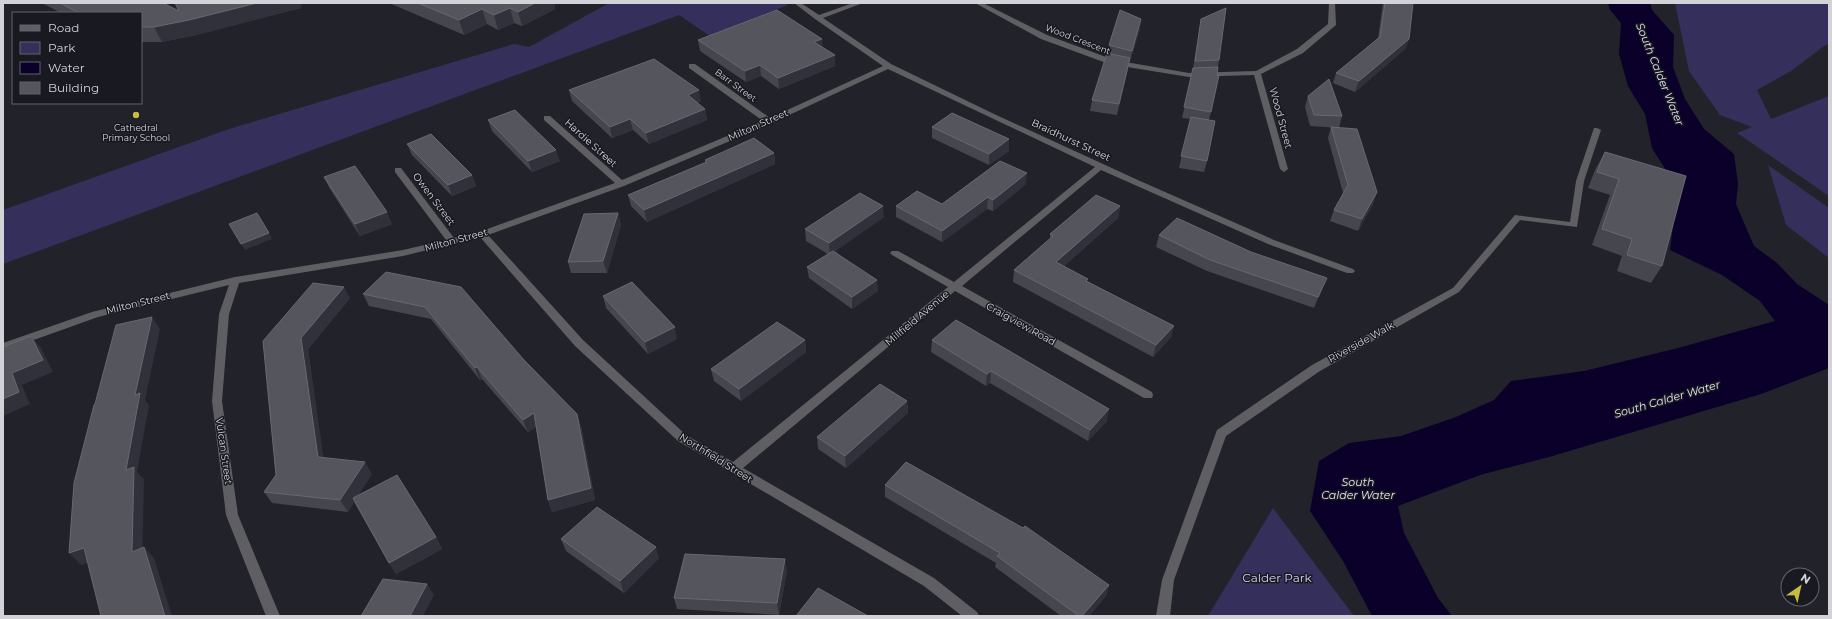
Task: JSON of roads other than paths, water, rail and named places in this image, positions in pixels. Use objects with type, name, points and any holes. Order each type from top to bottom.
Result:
[{"type":"street","name":"Braidhurst Street","points":[[797,3],[888,66],[1101,166],[1271,242],[1350,270]]},
{"type":"street","points":[[817,18],[860,3]]},
{"type":"street","name":"Wood Crescent","points":[[978,3],[1044,37],[1112,62],[1189,75],[1258,73],[1300,51],[1332,25],[1332,3]]},
{"type":"street","name":"Barr Street","points":[[692,66],[769,121]]},
{"type":"street","name":"Milton Street","points":[[3,347],[96,314],[235,280],[404,254],[482,234],[621,184],[769,121],[888,66]]},
{"type":"street","name":"Wood Street","points":[[1258,73],[1284,169]]},
{"type":"street","name":"Hardie Street","points":[[547,118],[621,184]]},
{"type":"street","name":"Riverside Walk","points":[[1163,616],[1168,580],[1221,433],[1316,368],[1456,290],[1518,217],[1574,225],[1580,181],[1597,130]]},
{"type":"street","name":"Millfield Avenue","points":[[733,469],[1101,166]]},
{"type":"street","name":"Owen Street","points":[[398,170],[452,241]]},
{"type":"street","name":"Northfield Street","points":[[482,234],[579,343],[682,438],[929,582],[972,616]]},
{"type":"street","name":"Craigview Road","points":[[894,253],[1148,396]]},
{"type":"street","name":"Vulcan Street","points":[[235,280],[224,314],[217,401],[232,515],[273,616]]},
{"type":"water","name":"South Calder Water","points":[[1608,3],[1650,3],[1652,10],[1674,35],[1673,67],[1685,99],[1704,129],[1734,154],[1738,184],[1736,204],[1754,246],[1777,263],[1797,284],[1829,305],[1829,368],[1761,394],[1549,457],[1480,475],[1398,506],[1404,533],[1438,598],[1452,616],[1372,616],[1343,561],[1310,511],[1319,461],[1349,443],[1401,436],[1456,417],[1494,400],[1511,381],[1584,371],[1678,348],[1775,321],[1760,301],[1722,275],[1670,250],[1675,212],[1681,194],[1652,148],[1645,114],[1628,86],[1619,54],[1621,23],[1610,10]]},
{"type":"place","name":"Cathedral Primary School","points":[[136,115]]},
{"type":"park label","name":"Calder Park","points":[[1277,577]]}]
